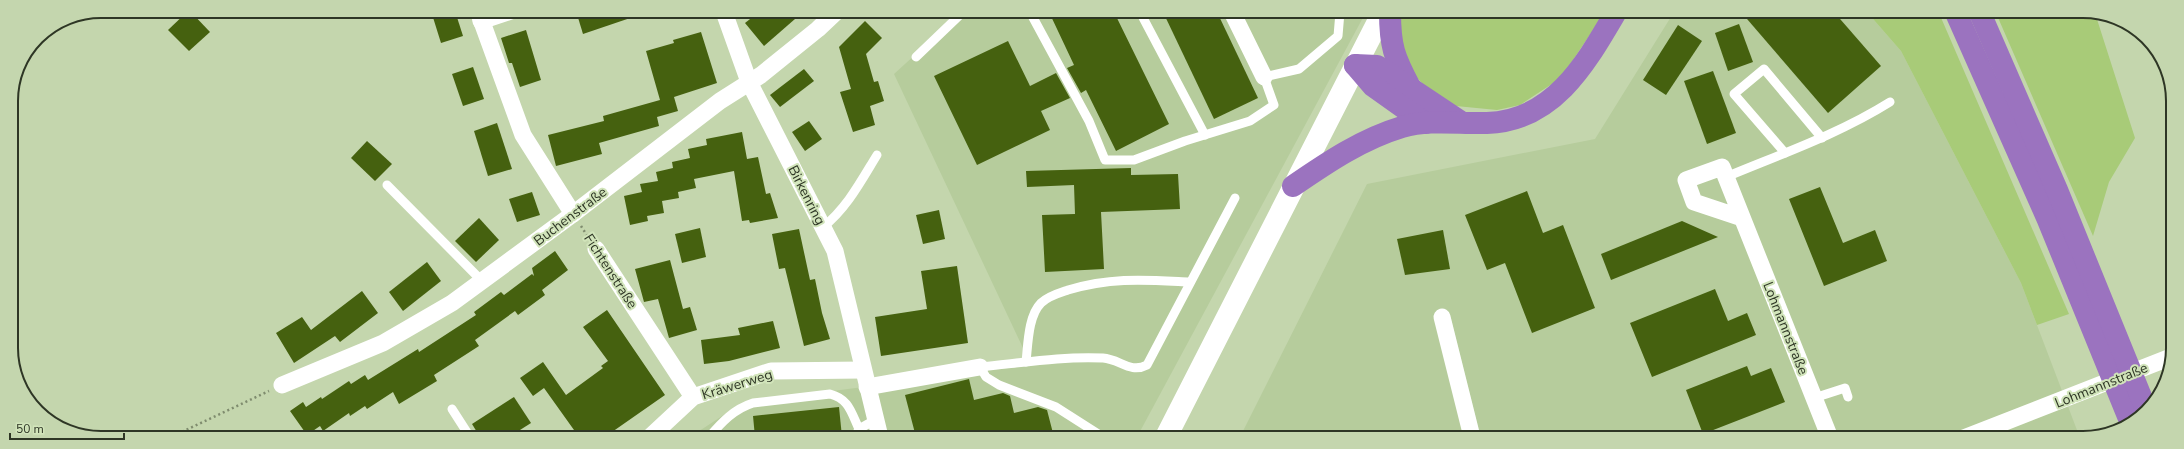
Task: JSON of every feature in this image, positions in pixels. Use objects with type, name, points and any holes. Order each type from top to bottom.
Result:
[{"type":"highway","points":[[1390,18],[1390,36],[1395,60],[1411,88]]},
{"type":"highway","points":[[1293,186],[1344,152],[1364,142],[1403,127],[1425,123],[1487,123],[1508,121],[1532,113],[1555,97],[1574,78],[1594,50],[1613,18]]},
{"type":"highway","points":[[1958,18],[2048,220],[2129,417]]},
{"type":"highway","points":[[1982,18],[2057,190],[2144,405]]},
{"type":"highway","points":[[1355,65],[1377,66],[1461,122]]},
{"type":"highway","points":[[1355,65],[1373,86],[1425,123]]},
{"type":"main road","points":[[1169,431],[1380,18]]},
{"type":"main road","points":[[1165,431],[1176,416]]},
{"type":"street","points":[[480,18],[523,136],[573,214]]},
{"type":"street","name":"Birkenring","points":[[726,18],[749,82],[835,251],[878,431]]},
{"type":"street","name":"Buchenstraße","points":[[282,385],[383,343],[452,303],[573,214],[720,101],[784,57],[829,18]]},
{"type":"street","points":[[1235,18],[1264,78]]},
{"type":"street","points":[[1726,177],[1722,167],[1686,180],[1694,202],[1742,218]]},
{"type":"street","name":"Lohmannstraße","points":[[1726,177],[1827,431]]},
{"type":"street","name":"Fichtenstraße","points":[[596,249],[693,397]]},
{"type":"street","points":[[1442,317],[1470,431]]},
{"type":"street","name":"Lohmannstraße","points":[[1982,431],[2165,359]]},
{"type":"street","points":[[867,387],[980,367]]},
{"type":"street","name":"Kräwerweg","points":[[656,431],[693,397],[771,371],[863,370]]},
{"type":"lane","points":[[916,57],[957,18]]},
{"type":"lane","points":[[1033,18],[1090,121],[1105,160],[1134,160],[1250,121],[1274,105],[1264,78],[1299,69],[1338,36],[1340,18]]},
{"type":"lane","points":[[1143,18],[1205,135]]},
{"type":"lane","points":[[1785,153],[1734,94],[1764,69],[1822,138]]},
{"type":"lane","points":[[1726,177],[1853,124],[1890,102]]},
{"type":"lane","points":[[823,227],[836,216],[849,200],[878,155]]},
{"type":"lane","points":[[387,185],[482,281]]},
{"type":"lane","points":[[1094,431],[1056,407],[999,385],[986,377],[980,367],[1065,358],[1107,358],[1133,369],[1147,365],[1235,198]]},
{"type":"lane","points":[[1026,362],[1034,313],[1040,303],[1054,294],[1090,284],[1127,279],[1190,282]]},
{"type":"lane","points":[[1814,398],[1845,388],[1848,397]]},
{"type":"lane","points":[[715,431],[731,414],[742,407],[760,402],[830,394],[842,397],[849,407],[856,431]]},
{"type":"lane","points":[[452,409],[466,431]]},
{"type":"lane","points":[[860,431],[875,420]]},
{"type":"path","name":"Fichtenstraße","points":[[573,214],[596,249]]},
{"type":"path","points":[[184,431],[282,385]]},
{"type":"shaded area","points":[[955,18],[1363,18],[1140,431],[699,431],[742,403],[1031,365],[894,74]]},
{"type":"shaded area","points":[[1670,18],[1872,18],[1901,51],[2021,283],[2077,431],[1243,431],[1367,184],[1595,139]]},
{"type":"green space","points":[[1401,18],[1601,18],[1561,78],[1520,105],[1497,110],[1456,106],[1432,93],[1412,73],[1399,33]]},
{"type":"green space","points":[[1872,18],[1941,18],[2069,314],[2037,325],[2021,283],[1901,51]]},
{"type":"green space","points":[[1998,18],[2083,18],[2097,20],[2135,138],[2109,182],[2093,236]]},
{"type":"building","points":[[181,18],[197,18],[210,32],[189,51],[168,30]]},
{"type":"building","points":[[433,18],[457,18],[463,36],[441,43]]},
{"type":"building","points":[[578,18],[630,18],[583,34]]},
{"type":"building","points":[[751,18],[796,18],[764,46],[745,23]]},
{"type":"building","points":[[1052,18],[1117,18],[1169,124],[1116,151],[1086,90],[1081,93],[1067,68],[1074,65]]},
{"type":"building","points":[[1166,18],[1220,18],[1258,98],[1214,119]]},
{"type":"building","points":[[1746,18],[1839,18],[1881,66],[1828,113]]},
{"type":"building","points":[[865,21],[882,38],[866,54],[874,82],[878,81],[884,101],[870,106],[875,125],[853,132],[840,92],[851,89],[839,47]]},
{"type":"building","points":[[1739,24],[1753,62],[1728,71],[1715,33]]},
{"type":"building","points":[[1678,25],[1702,41],[1666,95],[1643,80]]},
{"type":"building","points":[[526,30],[541,80],[520,87],[512,63],[509,63],[501,38]]},
{"type":"building","points":[[701,32],[717,83],[674,97],[678,111],[657,117],[659,126],[599,143],[602,154],[556,166],[548,135],[604,121],[603,116],[660,100],[646,51],[674,43],[673,40]]},
{"type":"building","points":[[1008,41],[1030,86],[1056,73],[1070,98],[1041,111],[1050,130],[977,165],[934,76]]},
{"type":"building","points":[[473,67],[484,99],[463,106],[452,74]]},
{"type":"building","points":[[804,69],[814,81],[780,107],[770,95]]},
{"type":"building","points":[[1713,71],[1736,133],[1707,144],[1684,81]]},
{"type":"building","points":[[809,121],[822,139],[805,151],[792,132]]},
{"type":"building","points":[[497,123],[512,169],[488,176],[474,131]]},
{"type":"building","points":[[742,132],[747,159],[758,157],[766,194],[770,193],[778,218],[750,223],[749,220],[742,221],[734,171],[694,179],[696,188],[678,192],[679,198],[662,201],[664,213],[647,216],[648,221],[630,225],[624,196],[642,192],[640,184],[658,181],[656,172],[673,168],[672,162],[690,158],[688,149],[707,145],[706,139]]},
{"type":"building","points":[[367,141],[392,164],[375,181],[351,158]]},
{"type":"building","points":[[1131,168],[1131,175],[1178,174],[1180,209],[1101,212],[1104,269],[1045,272],[1042,215],[1075,214],[1074,185],[1027,187],[1026,171]]},
{"type":"building","points":[[1820,187],[1843,243],[1875,230],[1887,261],[1824,286],[1789,199]]},
{"type":"building","points":[[1527,191],[1543,233],[1563,225],[1595,308],[1532,333],[1505,263],[1487,270],[1465,215]]},
{"type":"building","points":[[532,192],[540,215],[517,222],[509,199]]},
{"type":"building","points":[[939,210],[945,239],[923,244],[916,215]]},
{"type":"building","points":[[479,218],[499,240],[476,262],[455,241]]},
{"type":"building","points":[[1682,221],[1718,237],[1611,280],[1601,254]]},
{"type":"building","points":[[700,228],[706,257],[682,263],[675,234]]},
{"type":"building","points":[[799,229],[810,280],[815,279],[822,313],[830,339],[804,346],[785,268],[779,269],[772,234]]},
{"type":"building","points":[[1443,230],[1450,269],[1405,275],[1397,239]]},
{"type":"building","points":[[555,251],[568,270],[542,290],[545,295],[518,315],[515,311],[475,340],[479,346],[434,375],[437,381],[399,404],[393,392],[367,409],[365,406],[350,416],[349,413],[323,431],[320,426],[313,431],[304,431],[290,411],[303,402],[306,407],[321,397],[322,399],[349,381],[351,384],[365,375],[368,380],[418,349],[419,352],[476,315],[474,312],[501,292],[504,295],[532,274],[534,276],[532,268]]},
{"type":"building","points":[[670,260],[683,309],[690,307],[697,330],[669,338],[658,299],[644,302],[635,269]]},
{"type":"building","points":[[427,262],[441,281],[403,311],[389,292]]},
{"type":"building","points":[[957,266],[968,343],[881,356],[875,317],[927,309],[921,271]]},
{"type":"building","points":[[1715,289],[1728,321],[1747,313],[1756,335],[1652,377],[1630,323]]},
{"type":"building","points":[[362,291],[378,313],[340,342],[335,336],[294,363],[276,333],[302,317],[311,330]]},
{"type":"building","points":[[607,310],[665,395],[613,431],[575,431],[544,388],[533,396],[520,378],[543,362],[566,395],[603,368],[601,366],[608,361],[583,327]]},
{"type":"building","points":[[773,321],[780,348],[729,361],[704,364],[701,340],[740,335],[738,328]]},
{"type":"building","points":[[1747,366],[1751,376],[1771,368],[1785,402],[1711,431],[1702,431],[1686,390]]},
{"type":"building","points":[[969,379],[974,400],[1003,393],[1010,396],[1014,413],[1038,407],[1047,410],[1052,431],[914,431],[905,395]]},
{"type":"building","points":[[514,397],[531,423],[518,431],[476,431],[472,424]]},
{"type":"building","points":[[839,407],[841,431],[754,431],[753,416]]}]
